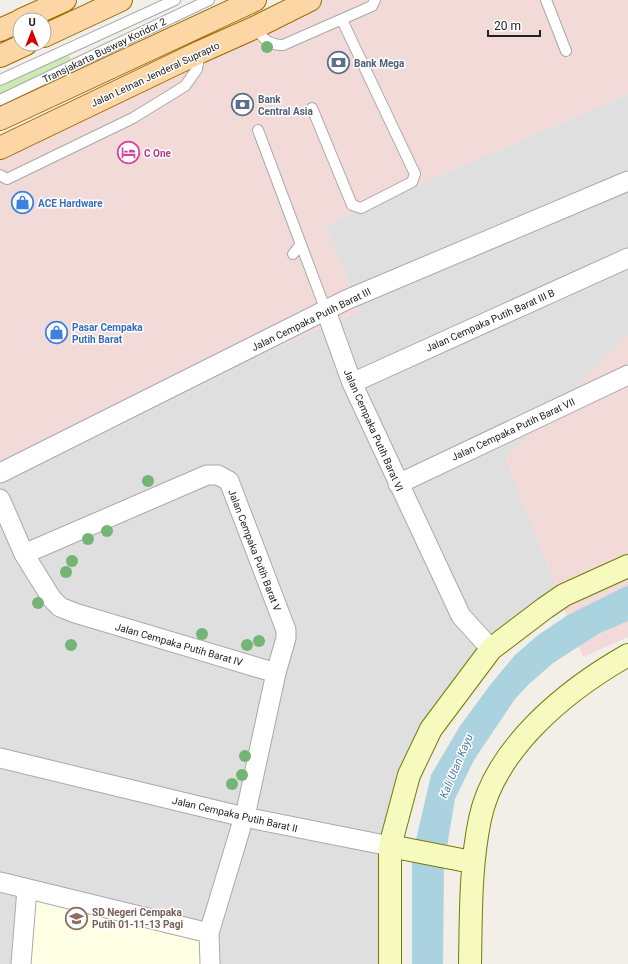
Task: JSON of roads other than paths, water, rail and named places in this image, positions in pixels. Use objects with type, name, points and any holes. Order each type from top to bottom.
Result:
[{"type":"main road","points":[[39,12],[65,0]]},
{"type":"main road","points":[[52,32],[121,0]]},
{"type":"main road","points":[[0,119],[256,0]]},
{"type":"main road","name":"Jalan Letnan Jenderal Suprapto","points":[[0,148],[308,1]]},
{"type":"main road","points":[[0,30],[12,24]]},
{"type":"main road","points":[[0,56],[12,50]]},
{"type":"street","name":"Jalan Cempaka Putih Barat III","points":[[0,473],[354,297],[628,181]]},
{"type":"street","name":"Jalan Cempaka Putih Barat III B","points":[[352,383],[628,258]]},
{"type":"street","name":"Jalan Cempaka Putih Barat VI","points":[[326,311],[352,383],[461,616],[491,649]]},
{"type":"street","name":"Jalan Cempaka Putih Barat VII","points":[[398,484],[628,375]]},
{"type":"street","name":"Jalan Cempaka Putih Barat V","points":[[24,554],[207,474],[218,475],[229,481],[286,630],[286,638],[276,673]]},
{"type":"street","name":"Jalan Cempaka Putih Barat IV","points":[[0,499],[24,554],[52,599],[60,607],[74,613],[276,673]]},
{"type":"street","points":[[390,964],[395,847],[409,775],[431,729],[491,649],[564,595],[628,566]]},
{"type":"street","points":[[470,964],[472,862],[480,817],[490,789],[502,766],[517,745],[569,694],[605,667],[628,654]]},
{"type":"street","points":[[210,964],[209,933],[244,817],[276,673]]},
{"type":"street","name":"Jalan Cempaka Putih Barat II","points":[[0,758],[244,817],[472,862]]},
{"type":"street","points":[[0,882],[209,933]]},
{"type":"street","points":[[21,964],[27,889]]},
{"type":"lane","name":"Transjakarta Busway Koridor 2","points":[[0,80],[175,0]]},
{"type":"lane","name":"Transjakarta Busway Koridor 2","points":[[0,100],[209,0]]},
{"type":"lane","points":[[256,27],[265,41],[271,45],[283,45],[372,6],[375,0]]},
{"type":"lane","points":[[546,0],[566,51]]},
{"type":"lane","points":[[312,108],[352,206],[361,208],[412,182],[415,174],[342,20]]},
{"type":"lane","points":[[2,178],[133,118],[185,86],[197,70],[200,52]]},
{"type":"lane","name":"Jalan Cempaka Putih Barat VI","points":[[258,130],[326,311]]},
{"type":"lane","points":[[293,254],[301,244]]},
{"type":"water","name":"Kali Utan Kayu","points":[[628,585],[628,621],[600,633],[553,663],[528,685],[515,699],[474,760],[455,799],[444,865],[443,964],[412,964],[412,857],[431,775],[460,726],[490,685],[515,655],[538,635],[568,615]]},
{"type":"place","name":"Bank Mega","points":[[338,63]]},
{"type":"place","name":"Bank Central Asia","points":[[242,105]]},
{"type":"place","name":"C One","points":[[129,153]]},
{"type":"place","name":"ACE Hardware","points":[[23,203]]},
{"type":"place","name":"Pasar Cempaka Putih Barat","points":[[57,333]]},
{"type":"place","name":"SD Negeri Cempaka Putih 01-11-13 Pagi","points":[[77,918]]}]
